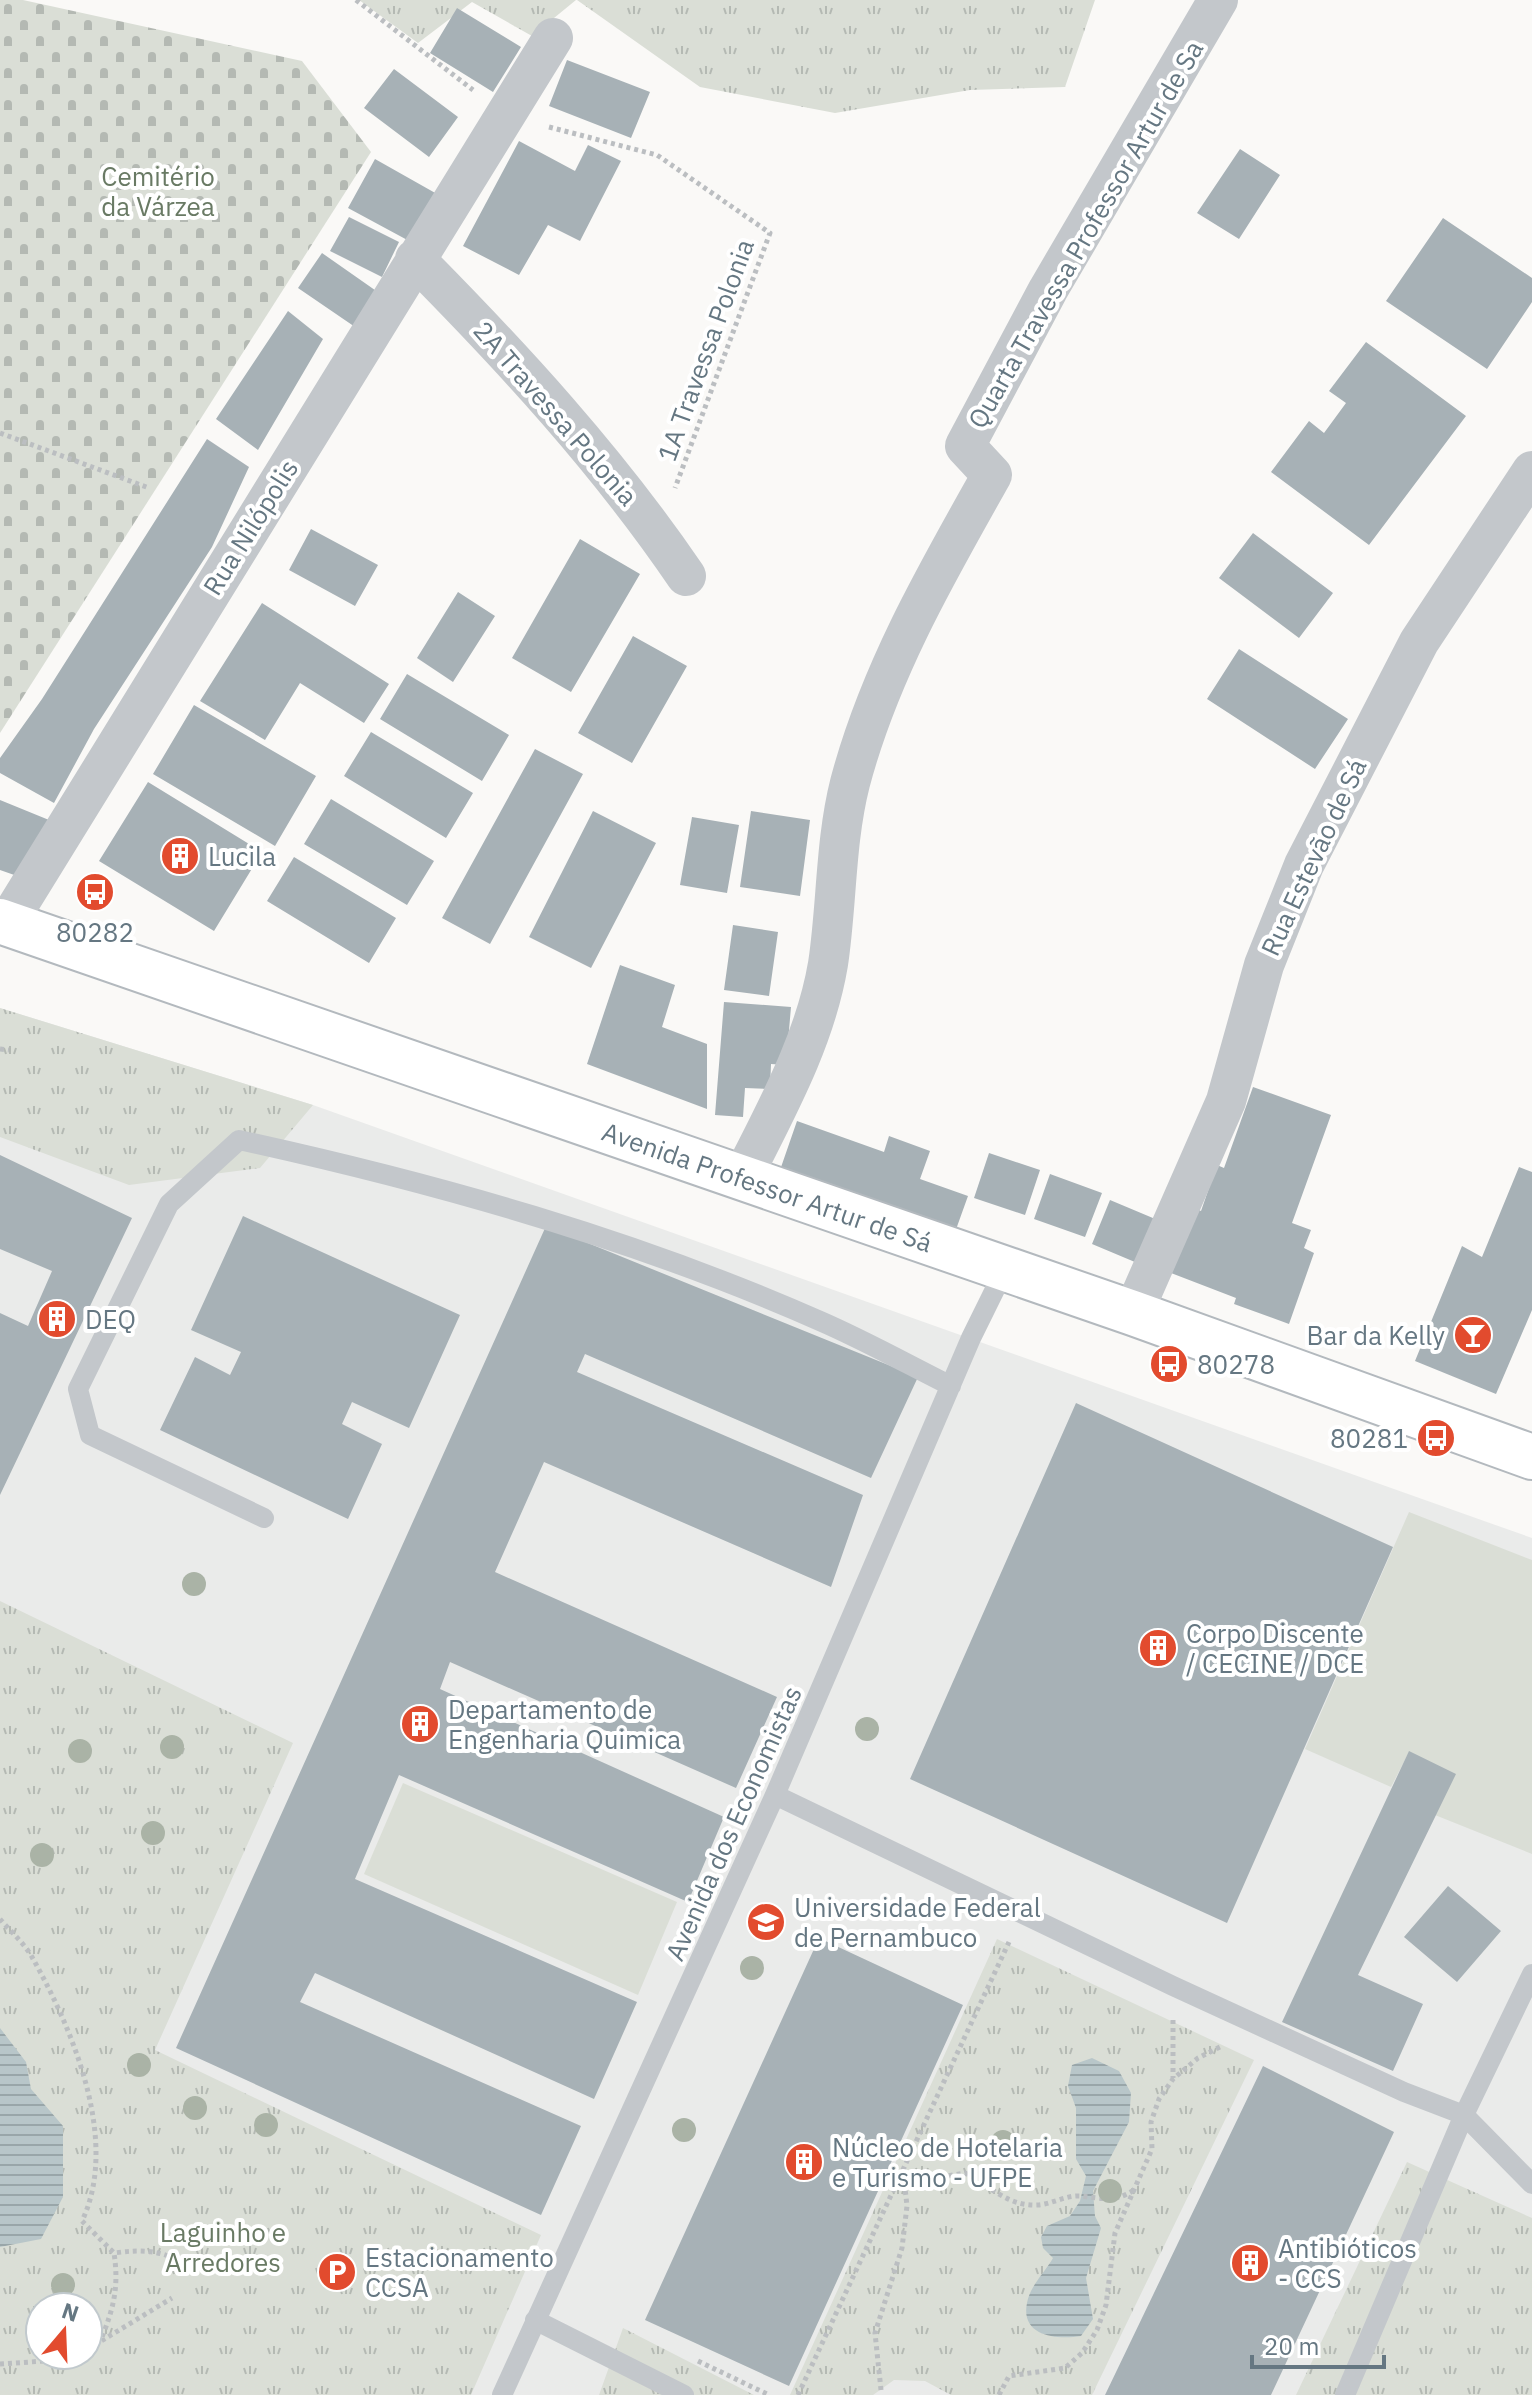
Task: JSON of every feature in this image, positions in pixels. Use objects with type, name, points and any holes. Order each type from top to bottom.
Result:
[{"type":"street","name":"Quarta Travessa Professor Artur de Sa","points":[[742,1178],[793,1076],[813,1020],[827,966],[849,786],[880,690],[932,583],[992,475],[965,446],[1048,290],[1218,0]]},
{"type":"street","name":"Rua Nilópolis","points":[[3,922],[553,38]]},
{"type":"street","name":"2A Travessa Polonia","points":[[415,259],[521,366],[658,534],[686,576]]},
{"type":"street","name":"Rua Estevão de Sá","points":[[1133,1313],[1226,1101],[1264,965],[1304,865],[1419,642],[1532,471]]},
{"type":"street","name":"Avenida Professor Artur de Sá","points":[[3,922],[1133,1313],[1532,1457]]},
{"type":"lane","points":[[264,1518],[90,1435],[78,1389],[169,1204],[239,1140],[342,1162],[510,1209],[647,1254],[820,1321],[951,1386]]},
{"type":"lane","name":"Avenida dos Economistas","points":[[502,2395],[775,1795],[951,1386],[1005,1269]]},
{"type":"lane","points":[[775,1795],[1173,1986],[1404,2092],[1464,2115],[1532,2184]]},
{"type":"lane","points":[[1345,2395],[1464,2115],[1532,1974]]},
{"type":"lane","points":[[535,2320],[684,2395]]},
{"type":"path","points":[[356,0],[499,123]]},
{"type":"path","name":"1A Travessa Polonia","points":[[499,123],[657,155],[770,233],[658,534]]},
{"type":"path","points":[[0,433],[149,488]]},
{"type":"path","points":[[0,1049],[9,1050]]},
{"type":"path","points":[[798,2395],[1022,1913]]},
{"type":"path","points":[[0,1919],[31,1954],[77,2057],[94,2114],[98,2161],[91,2203],[82,2221],[114,2253],[118,2282],[115,2304],[104,2334]]},
{"type":"path","points":[[1173,1986],[1173,2079]]},
{"type":"path","points":[[999,2395],[1009,2376],[1065,2368],[1082,2353],[1097,2330],[1106,2305],[1115,2233],[1152,2149],[1151,2122],[1159,2099],[1173,2079],[1198,2058],[1262,2026]]},
{"type":"path","points":[[903,2170],[935,2178],[965,2173],[1003,2197],[1022,2204],[1040,2205],[1078,2195],[1120,2199],[1135,2189]]},
{"type":"path","points":[[881,2390],[875,2333],[902,2248],[907,2206],[903,2170]]},
{"type":"path","points":[[114,2253],[147,2249],[173,2256],[188,2266]]},
{"type":"path","points":[[104,2338],[172,2298]]},
{"type":"path","points":[[0,2364],[24,2362]]},
{"type":"shaded area","name":"Universidade Federal de Pernambuco","points":[[0,1008],[313,1105],[1532,1538],[1532,2395],[0,2395]]},
{"type":"shaded area","points":[[0,2028],[26,2062],[31,2089],[63,2126],[63,2197],[41,2239],[0,2247]]},
{"type":"shaded area","points":[[1092,2058],[1119,2071],[1131,2093],[1129,2122],[1093,2191],[1095,2216],[1101,2228],[1086,2278],[1093,2319],[1081,2336],[1052,2336],[1043,2334],[1029,2323],[1027,2303],[1034,2285],[1053,2258],[1043,2248],[1041,2237],[1047,2226],[1070,2216],[1080,2201],[1086,2176],[1076,2159],[1076,2108],[1068,2086],[1072,2065]]},
{"type":"green space","name":"Cemitério da Várzea","points":[[0,0],[23,0],[302,61],[371,152],[0,733]]},
{"type":"green space","points":[[359,0],[576,0],[532,36],[472,2],[418,43]]},
{"type":"green space","points":[[577,0],[1095,0],[1065,87],[970,90],[835,113],[700,87]]},
{"type":"green space","points":[[0,1008],[313,1105],[260,1168],[129,1185],[0,1137]]},
{"type":"green space","points":[[1409,1512],[1532,1560],[1532,1854],[1435,1815],[1409,1752],[1391,1787],[1305,1749]]},
{"type":"green space","name":"Laguinho e Arredores","points":[[0,1601],[293,1743],[155,2050],[541,2235],[471,2395],[0,2395]]},
{"type":"green space","points":[[403,1783],[677,1902],[638,1995],[364,1874]]},
{"type":"green space","points":[[997,1939],[1254,2060],[1092,2395],[951,2395],[925,2381],[894,2380],[873,2395],[790,2395]]},
{"type":"green space","points":[[1407,2162],[1532,2218],[1532,2395],[1296,2395]]},
{"type":"green space","points":[[623,2328],[754,2395],[599,2395]]},
{"type":"building","points":[[457,8],[521,47],[493,92],[430,53]]},
{"type":"building","points":[[567,60],[650,92],[631,138],[549,106]]},
{"type":"building","points":[[394,69],[458,117],[429,157],[364,108]]},
{"type":"building","points":[[519,141],[575,171],[588,145],[621,161],[580,241],[548,225],[519,275],[463,246]]},
{"type":"building","points":[[1240,149],[1280,175],[1239,239],[1197,213]]},
{"type":"building","points":[[375,159],[437,194],[411,242],[348,208]]},
{"type":"building","points":[[349,217],[399,242],[382,277],[330,251]]},
{"type":"building","points":[[1443,218],[1532,278],[1532,302],[1487,369],[1386,301]]},
{"type":"building","points":[[322,253],[382,295],[358,329],[298,288]]},
{"type":"building","points":[[288,311],[323,339],[258,450],[216,419]]},
{"type":"building","points":[[1366,342],[1466,416],[1369,545],[1271,472],[1309,421],[1324,433],[1346,403],[1329,391]]},
{"type":"building","points":[[207,439],[249,467],[212,547],[94,729],[54,803],[0,773],[0,758],[42,699]]},
{"type":"building","points":[[311,529],[378,565],[355,606],[289,570]]},
{"type":"building","points":[[1253,533],[1333,593],[1299,638],[1219,578]]},
{"type":"building","points":[[580,539],[640,574],[571,692],[512,658]]},
{"type":"building","points":[[458,592],[495,616],[453,682],[417,658]]},
{"type":"building","points":[[262,603],[389,684],[364,723],[300,683],[265,740],[200,701]]},
{"type":"building","points":[[633,636],[687,666],[632,763],[578,733]]},
{"type":"building","points":[[1239,649],[1348,719],[1315,769],[1207,699]]},
{"type":"building","points":[[407,674],[509,735],[482,781],[380,719]]},
{"type":"building","points":[[194,705],[316,776],[275,846],[153,774]]},
{"type":"building","points":[[371,732],[473,793],[446,838],[344,776]]},
{"type":"building","points":[[535,749],[583,774],[490,944],[442,918]]},
{"type":"building","name":"Lucila","points":[[148,782],[262,852],[214,931],[99,861]]},
{"type":"building","points":[[331,799],[434,861],[407,905],[304,844]]},
{"type":"building","points":[[0,800],[49,820],[20,877],[0,870]]},
{"type":"building","points":[[593,811],[656,843],[591,968],[529,937]]},
{"type":"building","points":[[751,811],[810,820],[800,896],[740,887]]},
{"type":"building","points":[[692,817],[739,825],[727,893],[680,885]]},
{"type":"building","points":[[294,857],[396,918],[369,963],[267,901]]},
{"type":"building","points":[[733,925],[778,932],[769,996],[724,990]]},
{"type":"building","points":[[620,965],[675,985],[662,1027],[707,1044],[707,1109],[587,1064]]},
{"type":"building","points":[[724,1002],[791,1007],[786,1065],[771,1064],[770,1089],[745,1088],[743,1117],[715,1115]]},
{"type":"building","points":[[1253,1087],[1331,1115],[1292,1223],[1311,1230],[1304,1248],[1314,1253],[1289,1324],[1234,1304],[1236,1298],[1171,1273],[1195,1208],[1201,1211],[1217,1165],[1224,1168]]},
{"type":"building","points":[[797,1121],[884,1152],[889,1136],[930,1151],[920,1179],[968,1196],[954,1235],[779,1173]]},
{"type":"building","points":[[989,1153],[1040,1170],[1025,1215],[974,1198]]},
{"type":"building","name":"DEQ","points":[[0,1155],[132,1218],[0,1495],[0,1313],[28,1326],[52,1271],[0,1249]]},
{"type":"building","name":"Bar da Kelly","points":[[1519,1167],[1532,1172],[1532,1310],[1496,1394],[1415,1361],[1462,1246],[1482,1257]]},
{"type":"building","points":[[1050,1174],[1102,1193],[1085,1237],[1034,1219]]},
{"type":"building","points":[[1110,1200],[1160,1221],[1142,1265],[1092,1244]]},
{"type":"building","points":[[243,1216],[460,1315],[409,1428],[352,1402],[342,1424],[382,1444],[348,1519],[160,1430],[195,1357],[230,1375],[241,1352],[191,1330]]},
{"type":"building","name":"Departamento de Engenharia Quimica","points":[[546,1226],[918,1377],[871,1478],[585,1354],[577,1372],[863,1495],[831,1587],[544,1462],[495,1572],[777,1697],[736,1788],[450,1662],[440,1689],[724,1817],[688,1902],[399,1775],[355,1879],[637,2002],[594,2099],[315,1973],[300,2002],[581,2126],[541,2215],[176,2048]]},
{"type":"building","name":"Corpo Discente / CECINE / DCE","points":[[1076,1403],[1393,1547],[1227,1923],[910,1779]]},
{"type":"building","points":[[1409,1751],[1456,1774],[1358,1975],[1423,2004],[1393,2071],[1282,2022]]},
{"type":"building","points":[[1448,1886],[1501,1931],[1457,1982],[1404,1937]]},
{"type":"building","name":"Núcleo de Hotelaria e Turismo - UFPE","points":[[819,1938],[963,2005],[789,2386],[645,2320]]},
{"type":"building","name":"Antibióticos - CCS","points":[[1263,2066],[1394,2132],[1271,2395],[1105,2395]]},
{"type":"place","name":"Lucila","points":[[180,856]]},
{"type":"place","name":"80282","points":[[95,892]]},
{"type":"place","name":"DEQ","points":[[57,1319]]},
{"type":"place","name":"Bar da Kelly","points":[[1473,1335]]},
{"type":"place","name":"80278","points":[[1169,1364]]},
{"type":"place","name":"80281","points":[[1436,1438]]},
{"type":"place","name":"Corpo Discente / CECINE / DCE","points":[[1158,1648]]},
{"type":"place","name":"Departamento de Engenharia Quimica","points":[[420,1724]]},
{"type":"place","name":"Universidade Federal de Pernambuco","points":[[766,1922]]},
{"type":"place","name":"Núcleo de Hotelaria e Turismo - UFPE","points":[[804,2162]]},
{"type":"place","name":"Antibióticos - CCS","points":[[1250,2263]]},
{"type":"place","name":"Estacionamento CCSA","points":[[337,2272]]}]
